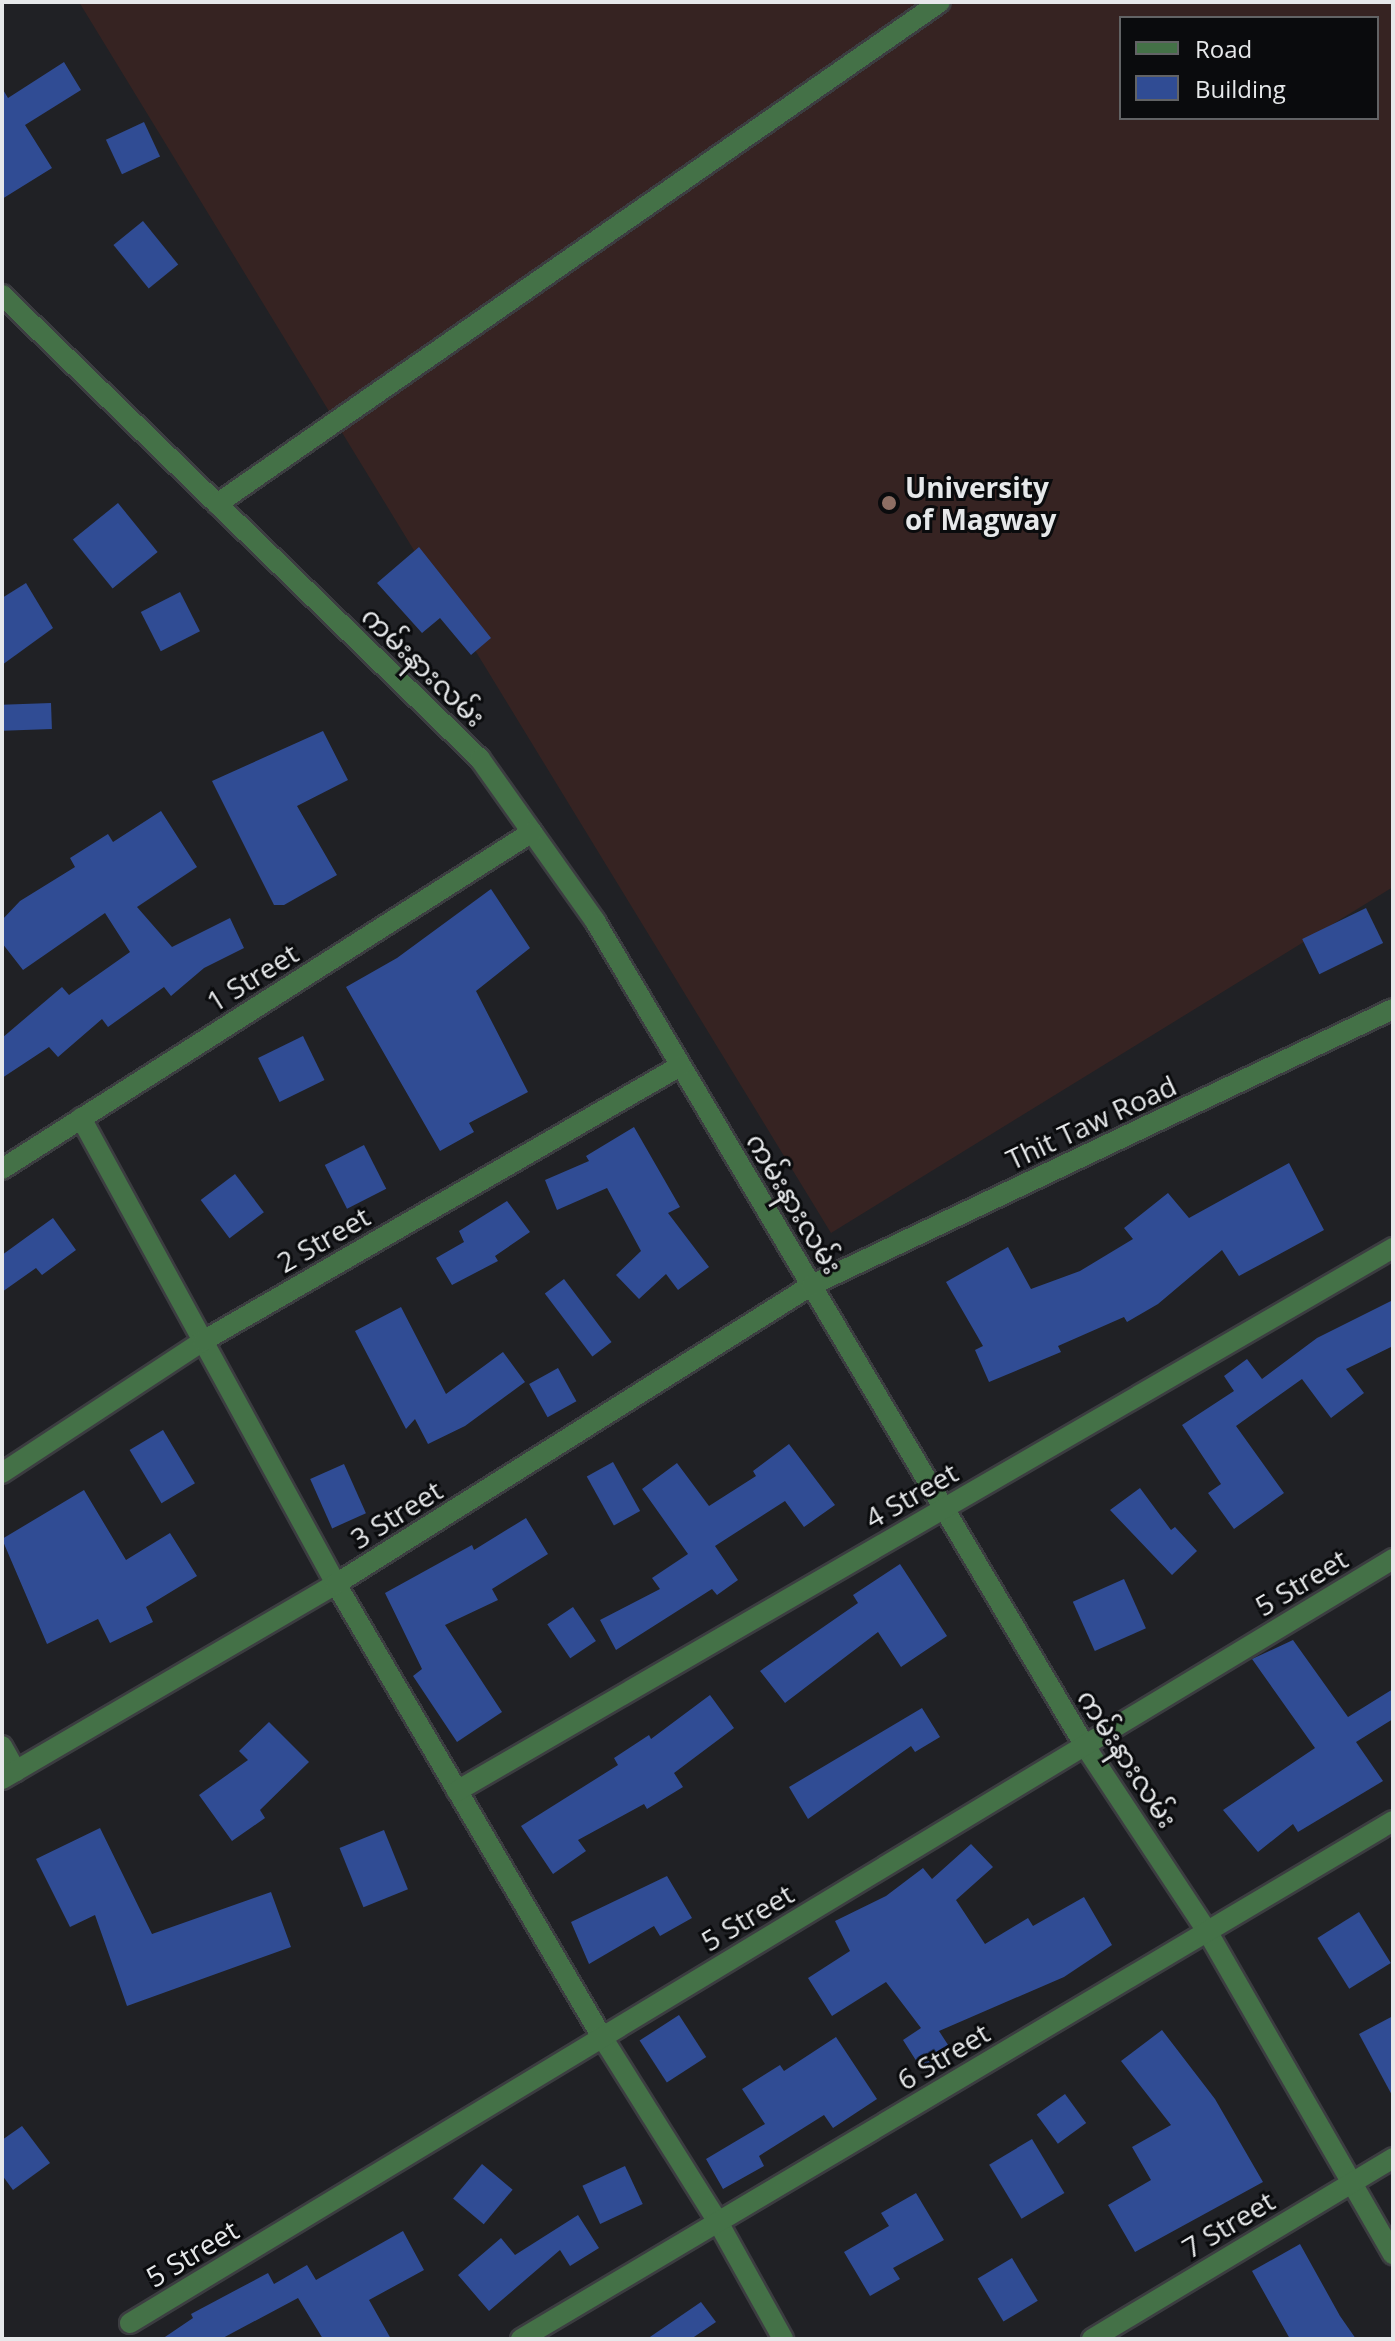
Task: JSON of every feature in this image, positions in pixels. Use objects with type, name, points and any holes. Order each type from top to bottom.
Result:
[{"type":"street","points":[[217,504],[940,2]]},
{"type":"street","name":"ကမ်းနားလမ်း","points":[[2,295],[480,759],[532,832],[595,921],[1085,1746],[1207,1931],[1393,2254]]},
{"type":"street","name":"1 Street","points":[[2,1169],[532,832]]},
{"type":"street","name":"Thit Taw Road","points":[[812,1285],[1393,1009]]},
{"type":"street","name":"2 Street","points":[[2,1473],[203,1341],[680,1066]]},
{"type":"street","points":[[81,1118],[336,1584],[602,2037],[718,2222],[783,2339]]},
{"type":"street","name":"4 Street","points":[[457,1791],[1393,1248]]},
{"type":"street","name":"3 Street","points":[[9,1775],[336,1584],[812,1285]]},
{"type":"street","name":"5 Street","points":[[130,2323],[1393,1559]]},
{"type":"street","points":[[2,1746],[9,1775]]},
{"type":"street","name":"6 Street","points":[[521,2339],[1393,1821]]},
{"type":"street","name":"7 Street","points":[[1092,2339],[1393,2158]]},
{"type":"shaded area","name":"University of Magway","points":[[79,2],[1393,2],[1393,887],[831,1233]]},
{"type":"building","points":[[64,62],[81,90],[25,125],[52,168],[2,199],[2,88],[8,98]]},
{"type":"building","points":[[144,122],[160,156],[122,174],[106,140]]},
{"type":"building","points":[[143,221],[178,265],[149,288],[113,245]]},
{"type":"building","points":[[118,503],[158,552],[113,588],[73,540]]},
{"type":"building","points":[[419,547],[491,638],[471,655],[440,618],[422,633],[377,583]]},
{"type":"building","points":[[26,583],[53,628],[2,665],[2,598]]},
{"type":"building","points":[[180,592],[200,631],[161,651],[141,612]]},
{"type":"building","points":[[51,703],[52,729],[3,731],[2,705]]},
{"type":"building","points":[[323,731],[348,780],[297,806],[337,875],[284,905],[274,905],[212,781]]},
{"type":"building","points":[[161,811],[197,867],[137,907],[172,947],[230,918],[244,948],[204,968],[171,996],[164,987],[108,1027],[102,1019],[58,1057],[49,1047],[2,1078],[2,1038],[62,987],[69,995],[130,952],[105,913],[23,970],[2,943],[2,920],[20,901],[75,867],[70,858],[108,834],[113,842]]},
{"type":"building","points":[[491,889],[530,948],[476,991],[528,1092],[469,1123],[474,1132],[440,1151],[346,987],[397,958]]},
{"type":"building","points":[[1366,908],[1383,943],[1319,974],[1302,939]]},
{"type":"building","points":[[303,1036],[324,1080],[280,1102],[258,1058]]},
{"type":"building","points":[[634,1127],[680,1207],[668,1213],[709,1267],[678,1290],[666,1274],[639,1299],[616,1275],[641,1251],[607,1188],[557,1210],[545,1180],[589,1161],[586,1156]]},
{"type":"building","points":[[364,1145],[386,1189],[347,1209],[325,1165]]},
{"type":"building","points":[[1289,1163],[1324,1230],[1239,1276],[1222,1250],[1158,1304],[1127,1322],[1124,1317],[1058,1346],[1061,1352],[989,1382],[975,1350],[983,1346],[946,1282],[1008,1247],[1031,1289],[1080,1271],[1133,1239],[1124,1228],[1168,1193],[1189,1218]]},
{"type":"building","points":[[235,1174],[264,1212],[230,1238],[201,1200]]},
{"type":"building","points":[[507,1201],[530,1232],[495,1256],[498,1261],[452,1285],[436,1258],[464,1242],[459,1231]]},
{"type":"building","points":[[53,1218],[76,1250],[42,1275],[36,1268],[2,1292],[2,1255]]},
{"type":"building","points":[[564,1279],[612,1342],[592,1357],[545,1293]]},
{"type":"building","points":[[1393,1300],[1393,1346],[1346,1369],[1364,1393],[1331,1418],[1302,1379],[1236,1426],[1284,1493],[1234,1529],[1208,1493],[1221,1484],[1182,1425],[1234,1391],[1224,1376],[1247,1359],[1262,1379],[1317,1338]]},
{"type":"building","points":[[401,1307],[446,1394],[503,1352],[525,1382],[465,1426],[428,1444],[415,1419],[406,1429],[355,1331]]},
{"type":"building","points":[[558,1368],[576,1401],[548,1417],[529,1384]]},
{"type":"building","points":[[163,1430],[195,1483],[162,1503],[130,1450]]},
{"type":"building","points":[[789,1444],[835,1505],[804,1527],[785,1501],[715,1546],[738,1580],[717,1595],[712,1589],[616,1650],[600,1620],[660,1589],[652,1578],[688,1554],[642,1489],[677,1463],[709,1506],[756,1476],[753,1471]]},
{"type":"building","points":[[613,1462],[640,1511],[614,1526],[587,1477]]},
{"type":"building","points":[[344,1464],[366,1513],[332,1528],[310,1479]]},
{"type":"building","points":[[1140,1488],[1171,1530],[1175,1527],[1197,1551],[1172,1575],[1110,1510]]},
{"type":"building","points":[[84,1490],[126,1560],[170,1533],[197,1576],[146,1607],[153,1622],[110,1643],[98,1619],[47,1644],[2,1539]]},
{"type":"building","points":[[526,1518],[548,1554],[492,1589],[498,1600],[445,1625],[502,1712],[457,1742],[413,1676],[422,1669],[385,1593],[472,1545],[474,1550]]},
{"type":"building","points":[[900,1564],[947,1636],[901,1667],[878,1632],[785,1703],[760,1671],[858,1603],[853,1595]]},
{"type":"building","points":[[1124,1579],[1146,1628],[1095,1651],[1073,1602]]},
{"type":"building","points":[[573,1607],[596,1641],[570,1658],[547,1624]]},
{"type":"building","points":[[1293,1640],[1348,1717],[1393,1689],[1393,1719],[1356,1742],[1383,1781],[1298,1832],[1293,1824],[1258,1852],[1223,1810],[1315,1748],[1252,1659]]},
{"type":"building","points":[[710,1695],[734,1728],[674,1773],[683,1787],[647,1809],[644,1804],[578,1840],[586,1851],[553,1874],[521,1826],[618,1765],[614,1758],[649,1735],[651,1739]]},
{"type":"building","points":[[922,1708],[940,1737],[915,1752],[911,1746],[808,1819],[789,1787]]},
{"type":"building","points":[[269,1722],[309,1762],[260,1810],[265,1818],[232,1841],[199,1795],[248,1760],[239,1751]]},
{"type":"building","points":[[100,1828],[152,1934],[271,1892],[291,1947],[127,2006],[95,1915],[70,1927],[36,1859]]},
{"type":"building","points":[[384,1830],[408,1889],[363,1907],[339,1848]]},
{"type":"building","points":[[971,1844],[993,1867],[956,1900],[985,1944],[1028,1918],[1033,1926],[1084,1897],[1112,1945],[1064,1977],[939,2031],[952,2051],[922,2070],[903,2040],[921,2028],[886,1982],[832,2016],[808,1978],[850,1951],[835,1921],[886,1896],[923,1868],[932,1879]]},
{"type":"building","points":[[667,1876],[692,1918],[660,1936],[654,1926],[589,1964],[571,1922]]},
{"type":"building","points":[[1359,1912],[1391,1963],[1349,1989],[1317,1938]]},
{"type":"building","points":[[679,2015],[706,2057],[667,2083],[640,2041]]},
{"type":"building","points":[[1393,2016],[1393,2097],[1359,2034]]},
{"type":"building","points":[[1162,2030],[1215,2099],[1263,2182],[1135,2252],[1108,2205],[1151,2180],[1132,2147],[1171,2125],[1121,2061]]},
{"type":"building","points":[[836,2037],[877,2099],[833,2128],[824,2115],[759,2156],[764,2166],[723,2189],[706,2159],[765,2124],[742,2089],[780,2065],[784,2071]]},
{"type":"building","points":[[1065,2094],[1086,2123],[1058,2144],[1037,2115]]},
{"type":"building","points":[[22,2126],[50,2163],[13,2190],[2,2175],[2,2140]]},
{"type":"building","points":[[1032,2139],[1064,2193],[1022,2219],[989,2165]]},
{"type":"building","points":[[482,2164],[513,2190],[484,2224],[453,2198]]},
{"type":"building","points":[[625,2166],[643,2204],[600,2224],[582,2186]]},
{"type":"building","points":[[916,2193],[944,2240],[893,2268],[900,2279],[870,2296],[844,2252],[889,2226],[881,2213]]},
{"type":"building","points":[[578,2215],[599,2248],[570,2266],[560,2250],[489,2311],[458,2275],[501,2238],[515,2255]]},
{"type":"building","points":[[403,2231],[424,2270],[369,2300],[391,2339],[323,2339],[298,2298],[221,2339],[162,2339],[193,2318],[191,2314],[268,2273],[274,2284],[307,2265],[316,2280]]},
{"type":"building","points":[[1300,2244],[1356,2339],[1290,2339],[1252,2271]]},
{"type":"building","points":[[1012,2258],[1038,2301],[1003,2321],[978,2279]]},
{"type":"building","points":[[701,2302],[716,2322],[691,2339],[647,2339]]},
{"type":"place","name":"University of Magway","points":[[889,503]]}]
